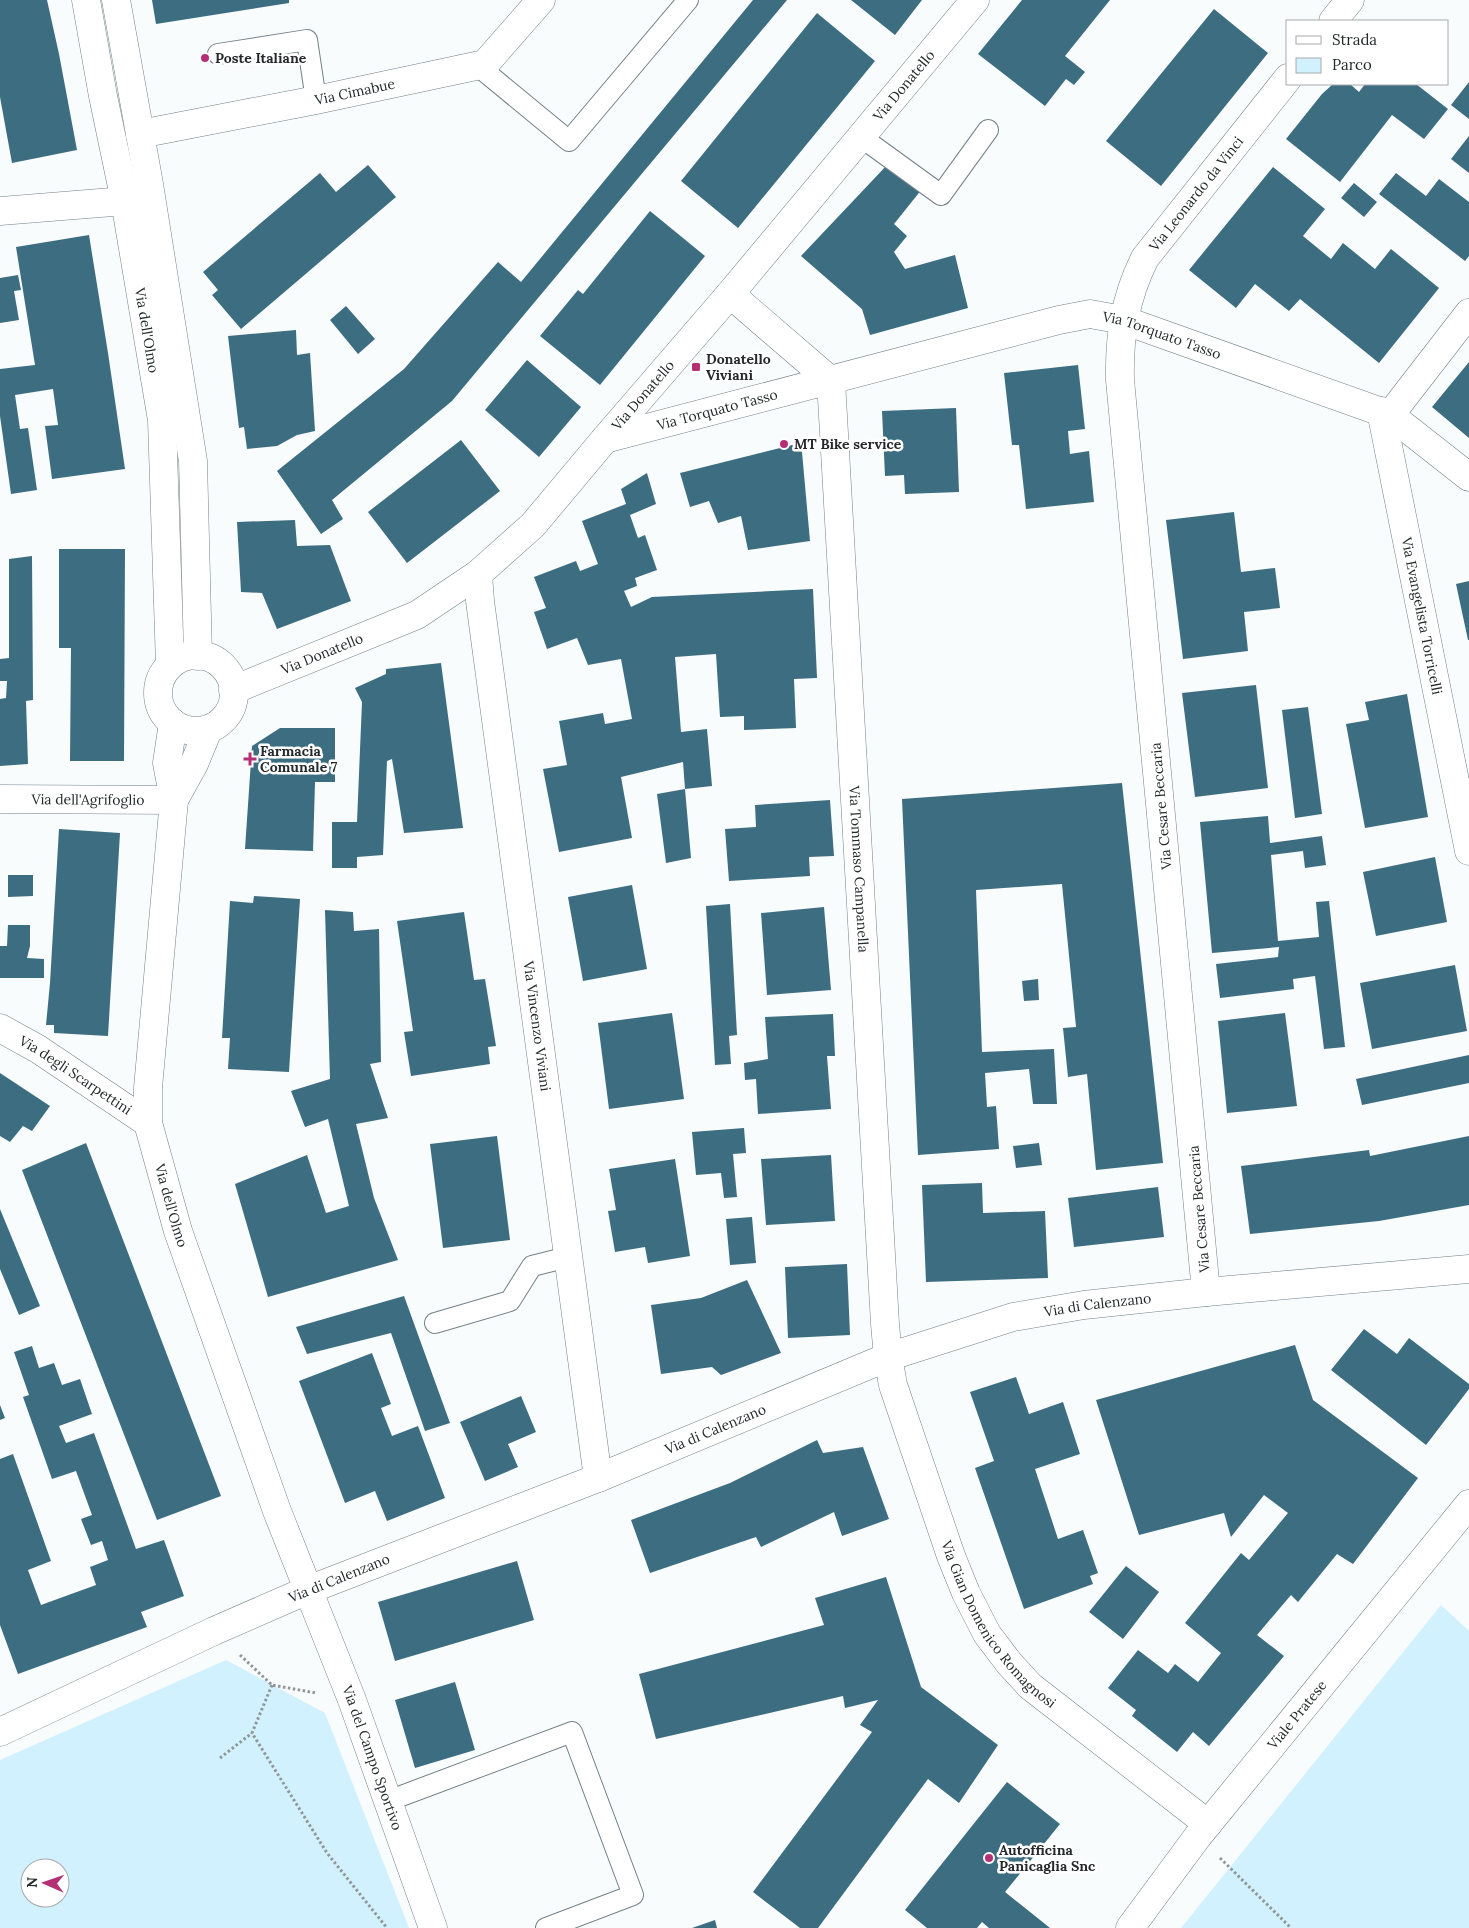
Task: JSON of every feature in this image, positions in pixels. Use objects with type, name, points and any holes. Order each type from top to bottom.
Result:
[{"type":"street","name":"Via dell'Olmo","points":[[86,0],[103,96],[125,201],[162,420],[170,665],[162,676],[158,689],[164,714],[173,723],[167,763],[174,800],[148,1088],[148,1124],[175,1222],[205,1311],[277,1511],[308,1590]]},
{"type":"street","name":"Via dell'Olmo","points":[[116,0],[140,134],[193,461],[198,656]]},
{"type":"street","name":"Via Cimabue","points":[[140,134],[316,100],[485,64],[541,0]]},
{"type":"street","name":"Via Donatello","points":[[233,690],[417,615],[478,574],[534,525],[605,439],[730,294],[975,0]]},
{"type":"street","points":[[1334,20],[1350,0]]},
{"type":"street","name":"Via Leonardo da Vinci","points":[[1123,320],[1137,274],[1145,258],[1286,81]]},
{"type":"street","points":[[0,211],[125,201]]},
{"type":"street","points":[[730,294],[831,381]]},
{"type":"street","points":[[1386,413],[1469,313]]},
{"type":"street","name":"Via Torquato Tasso","points":[[605,439],[1060,320],[1090,314],[1123,320],[1386,413],[1469,476]]},
{"type":"street","name":"Via Cesare Beccaria","points":[[1123,320],[1120,347],[1120,380],[1206,1292]]},
{"type":"street","name":"Via Tommaso Campanella","points":[[831,381],[888,1357]]},
{"type":"street","name":"Via Evangelista Torricelli","points":[[1386,413],[1466,819],[1469,851]]},
{"type":"street","name":"Via Vincenzo Viviani","points":[[478,574],[598,1478]]},
{"type":"street","points":[[170,665],[181,658],[207,657],[219,663],[227,672],[233,690]]},
{"type":"street","name":"Via dell'Olmo","points":[[174,800],[194,764],[208,730],[226,716],[232,705],[233,690]]},
{"type":"street","points":[[173,723],[185,730],[208,730]]},
{"type":"street","name":"Via dell'Agrifoglio","points":[[0,798],[174,800]]},
{"type":"street","name":"Via degli Scarpettini","points":[[0,1028],[38,1049],[148,1124]]},
{"type":"street","name":"Via di Calenzano","points":[[0,1732],[214,1631],[308,1590],[598,1478],[888,1357],[1013,1317],[1084,1305],[1206,1292],[1469,1269]]},
{"type":"street","name":"Via Gian Domenico Romagnosi","points":[[888,1357],[894,1385],[951,1556],[966,1593],[987,1634],[1009,1663],[1030,1686],[1203,1830]]},
{"type":"street","name":"Viale Pratese","points":[[1130,1928],[1203,1830],[1469,1504]]},
{"type":"street","name":"Via del Campo Sportivo","points":[[308,1590],[352,1700],[433,1928]]},
{"type":"lane","points":[[478,66],[569,141],[688,0]]},
{"type":"lane","points":[[218,54],[307,40],[316,100]]},
{"type":"lane","points":[[861,137],[941,195],[988,130]]},
{"type":"lane","points":[[435,1323],[510,1300],[532,1266],[568,1257]]},
{"type":"lane","points":[[388,1800],[572,1732],[633,1895],[546,1928]]},
{"type":"path","points":[[214,1631],[272,1685],[252,1733],[220,1758]]},
{"type":"path","points":[[252,1733],[327,1853],[387,1928]]},
{"type":"path","points":[[1203,1830],[1290,1928]]},
{"type":"green space","points":[[1441,1605],[1469,1631],[1469,1928],[1181,1928]]},
{"type":"green space","points":[[226,1660],[325,1713],[409,1928],[0,1928],[0,1760]]},
{"type":"building","points":[[0,0],[47,0],[77,150],[12,163],[0,97]]},
{"type":"building","points":[[152,0],[289,0],[289,3],[156,24]]},
{"type":"building","points":[[753,0],[787,0],[452,401],[332,500],[343,519],[321,534],[277,471],[404,369],[498,262],[521,282]]},
{"type":"building","points":[[851,0],[922,0],[895,35]]},
{"type":"building","points":[[1022,0],[1110,0],[1065,56],[1085,72],[1074,85],[1066,79],[1045,106],[978,54]]},
{"type":"building","points":[[1214,9],[1268,53],[1161,186],[1106,141]]},
{"type":"building","points":[[817,13],[875,61],[738,228],[681,181]]},
{"type":"building","points":[[1469,82],[1469,119],[1451,105]]},
{"type":"building","points":[[1332,85],[1351,85],[1359,92],[1364,85],[1417,85],[1448,109],[1424,139],[1392,115],[1340,182],[1286,139],[1322,94]]},
{"type":"building","points":[[1469,136],[1469,173],[1451,159]]},
{"type":"building","points":[[888,164],[922,189],[894,224],[907,236],[894,252],[905,269],[955,255],[968,308],[870,335],[862,309],[801,256]]},
{"type":"building","points":[[368,165],[396,197],[241,329],[212,295],[218,290],[203,272],[320,173],[336,192]]},
{"type":"building","points":[[1273,167],[1325,209],[1303,236],[1331,259],[1343,243],[1375,269],[1391,249],[1439,288],[1379,363],[1300,299],[1289,311],[1255,284],[1236,308],[1189,270]]},
{"type":"building","points":[[1396,173],[1426,196],[1439,179],[1469,202],[1469,256],[1465,261],[1379,194]]},
{"type":"building","points":[[1354,183],[1377,202],[1364,217],[1341,198]]},
{"type":"building","points":[[650,211],[705,256],[600,385],[540,336],[578,290],[583,294]]},
{"type":"building","points":[[89,235],[125,469],[52,479],[45,426],[58,425],[53,389],[15,395],[20,429],[28,428],[37,490],[11,494],[0,416],[0,369],[35,365],[16,247]]},
{"type":"building","points":[[18,275],[21,290],[14,291],[19,320],[0,323],[0,278]]},
{"type":"building","points":[[346,306],[375,339],[358,354],[330,320]]},
{"type":"building","points":[[296,330],[297,355],[310,353],[315,431],[297,435],[277,446],[247,449],[244,427],[239,428],[228,336]]},
{"type":"building","points":[[527,360],[581,407],[539,457],[485,410]]},
{"type":"building","points":[[1469,362],[1469,438],[1432,407]]},
{"type":"building","points":[[1078,365],[1085,429],[1068,431],[1070,454],[1089,451],[1094,502],[1026,509],[1019,445],[1012,445],[1004,373]]},
{"type":"building","points":[[956,408],[959,492],[905,494],[904,475],[885,476],[882,411]]},
{"type":"building","points":[[461,440],[500,491],[407,563],[368,512]]},
{"type":"building","points":[[792,445],[802,452],[810,541],[748,550],[741,516],[718,523],[709,501],[690,507],[680,473]]},
{"type":"building","points":[[647,473],[656,504],[630,515],[638,538],[645,535],[657,570],[635,578],[637,586],[624,591],[631,607],[652,597],[813,589],[817,678],[794,679],[796,728],[744,730],[744,716],[720,717],[716,654],[675,657],[681,732],[707,729],[712,786],[685,789],[683,762],[621,777],[632,838],[559,852],[543,769],[567,765],[559,721],[603,713],[605,724],[632,719],[621,659],[588,665],[577,638],[547,649],[534,612],[546,608],[534,577],[576,561],[580,571],[598,564],[582,521],[626,504],[621,489]]},
{"type":"building","points":[[1234,512],[1241,572],[1275,568],[1280,608],[1244,612],[1248,651],[1183,659],[1166,520]]},
{"type":"building","points":[[295,520],[297,546],[330,545],[351,601],[277,629],[262,593],[241,592],[237,522]]},
{"type":"building","points":[[59,549],[125,549],[124,761],[70,761],[71,648],[59,648]]},
{"type":"building","points":[[32,556],[33,700],[26,701],[28,764],[0,766],[0,699],[6,698],[7,681],[0,681],[0,659],[9,658],[9,559]]},
{"type":"building","points":[[1469,581],[1469,640],[1468,640],[1456,584]]},
{"type":"building","points":[[441,663],[463,828],[404,833],[392,759],[387,761],[383,855],[357,857],[357,868],[332,868],[332,822],[357,822],[362,702],[355,688],[386,674],[386,669]]},
{"type":"building","points":[[1256,685],[1268,788],[1195,797],[1182,693]]},
{"type":"building","points":[[1407,694],[1428,817],[1365,828],[1346,724],[1369,720],[1365,702]]},
{"type":"building","points":[[1308,707],[1322,814],[1295,818],[1282,710]]},
{"type":"building","points":[[280,728],[335,728],[335,782],[315,782],[313,851],[245,849],[252,746]]},
{"type":"building","points":[[1122,783],[1163,1163],[1096,1170],[1087,1074],[1068,1077],[1063,1028],[1076,1027],[1062,884],[976,890],[982,1052],[1054,1049],[1057,1104],[1033,1104],[1029,1069],[985,1073],[987,1107],[996,1106],[999,1149],[918,1155],[902,799]]},
{"type":"building","points":[[685,789],[691,858],[666,863],[657,794]]},
{"type":"building","points":[[830,800],[834,856],[809,857],[810,876],[729,881],[725,829],[756,827],[755,805]]},
{"type":"building","points":[[1268,816],[1270,843],[1322,836],[1326,865],[1305,868],[1303,851],[1271,855],[1278,941],[1319,937],[1316,902],[1329,901],[1345,1047],[1324,1049],[1315,976],[1293,979],[1294,989],[1220,998],[1216,964],[1278,957],[1279,947],[1212,953],[1200,822]]},
{"type":"building","points":[[59,829],[120,833],[108,1036],[54,1033],[54,1025],[46,1025]]},
{"type":"building","points":[[1435,857],[1447,922],[1376,936],[1363,872]]},
{"type":"building","points":[[8,875],[33,875],[33,896],[8,897]]},
{"type":"building","points":[[632,885],[647,969],[583,981],[568,897]]},
{"type":"building","points":[[254,896],[300,899],[289,1072],[228,1069],[230,1038],[222,1038],[230,901],[253,903]]},
{"type":"building","points":[[730,904],[737,1035],[729,1036],[731,1064],[715,1065],[706,906]]},
{"type":"building","points":[[824,907],[831,990],[767,995],[761,913]]},
{"type":"building","points":[[325,910],[353,912],[354,931],[379,929],[381,1062],[370,1064],[388,1118],[356,1124],[374,1198],[398,1260],[268,1297],[235,1184],[307,1155],[326,1213],[349,1206],[328,1119],[305,1127],[291,1091],[330,1079]]},
{"type":"building","points":[[464,912],[474,980],[485,979],[496,1046],[488,1047],[490,1064],[411,1076],[404,1032],[413,1031],[397,921]]},
{"type":"building","points":[[8,925],[30,925],[30,946],[27,958],[44,959],[44,978],[0,978],[0,946],[7,946]]},
{"type":"building","points":[[1455,965],[1467,1031],[1372,1049],[1360,983]]},
{"type":"building","points":[[1038,979],[1039,1000],[1024,1001],[1022,981]]},
{"type":"building","points":[[672,1013],[684,1099],[609,1109],[598,1023]]},
{"type":"building","points":[[1285,1013],[1297,1106],[1227,1113],[1218,1021]]},
{"type":"building","points":[[833,1014],[835,1056],[827,1056],[831,1109],[758,1114],[756,1079],[745,1080],[744,1063],[768,1059],[765,1017]]},
{"type":"building","points":[[1469,1055],[1469,1083],[1362,1105],[1356,1079]]},
{"type":"building","points":[[0,1073],[50,1106],[32,1131],[23,1126],[10,1142],[0,1136]]},
{"type":"building","points":[[744,1128],[746,1153],[733,1154],[737,1197],[724,1198],[721,1173],[696,1175],[692,1132]]},
{"type":"building","points":[[497,1136],[510,1240],[443,1248],[430,1144]]},
{"type":"building","points":[[1469,1136],[1469,1205],[1379,1221],[1250,1234],[1241,1166],[1369,1150],[1370,1156]]},
{"type":"building","points":[[86,1143],[221,1496],[157,1520],[22,1170]]},
{"type":"building","points":[[1039,1143],[1042,1165],[1016,1168],[1013,1146]]},
{"type":"building","points":[[831,1155],[835,1221],[766,1225],[761,1159]]},
{"type":"building","points":[[675,1159],[690,1256],[648,1263],[645,1247],[615,1252],[608,1211],[616,1210],[609,1169]]},
{"type":"building","points":[[982,1183],[983,1213],[1045,1211],[1048,1278],[926,1282],[922,1185]]},
{"type":"building","points":[[1158,1187],[1164,1237],[1074,1247],[1068,1198]]},
{"type":"building","points":[[0,1209],[40,1306],[19,1315],[0,1269]]},
{"type":"building","points":[[752,1217],[756,1263],[730,1265],[726,1219]]},
{"type":"building","points":[[847,1264],[850,1335],[788,1338],[785,1267]]},
{"type":"building","points":[[747,1280],[781,1353],[721,1375],[712,1367],[661,1374],[651,1305],[701,1298]]},
{"type":"building","points":[[404,1296],[450,1423],[425,1431],[391,1333],[307,1354],[296,1327]]},
{"type":"building","points":[[1364,1329],[1397,1354],[1409,1338],[1469,1384],[1469,1389],[1426,1445],[1331,1370]]},
{"type":"building","points":[[1295,1345],[1313,1400],[1418,1478],[1353,1564],[1337,1554],[1298,1602],[1291,1595],[1257,1635],[1284,1656],[1209,1746],[1193,1732],[1177,1752],[1132,1716],[1136,1710],[1108,1688],[1138,1650],[1168,1673],[1175,1664],[1198,1682],[1221,1653],[1185,1623],[1241,1553],[1249,1560],[1288,1513],[1264,1495],[1231,1537],[1224,1513],[1139,1535],[1096,1400]]},
{"type":"building","points":[[32,1346],[39,1368],[54,1363],[62,1385],[80,1379],[92,1414],[59,1426],[66,1443],[94,1433],[136,1549],[164,1540],[184,1596],[141,1612],[147,1627],[18,1674],[0,1625],[0,1459],[13,1454],[51,1561],[28,1570],[41,1605],[96,1585],[90,1567],[108,1560],[102,1541],[91,1545],[81,1519],[92,1515],[76,1471],[52,1479],[23,1397],[29,1395],[14,1352]]},
{"type":"building","points":[[372,1353],[391,1404],[381,1408],[392,1436],[418,1426],[445,1498],[387,1521],[375,1491],[345,1503],[299,1381]]},
{"type":"building","points":[[1016,1377],[1029,1414],[1063,1402],[1080,1454],[1035,1469],[1058,1539],[1083,1530],[1098,1573],[1090,1576],[1093,1584],[1024,1609],[975,1468],[994,1461],[970,1392]]},
{"type":"building","points":[[521,1396],[536,1432],[508,1444],[518,1467],[485,1481],[460,1422]]},
{"type":"building","points":[[0,1405],[5,1418],[0,1420]]},
{"type":"building","points":[[817,1440],[823,1453],[863,1447],[889,1519],[842,1536],[834,1512],[761,1547],[756,1537],[650,1573],[631,1520],[730,1483]]},
{"type":"building","points":[[517,1561],[534,1620],[395,1661],[378,1602]]},
{"type":"building","points":[[1126,1566],[1159,1592],[1123,1639],[1089,1612]]},
{"type":"building","points":[[886,1577],[921,1687],[998,1745],[959,1803],[928,1779],[818,1928],[800,1928],[753,1892],[872,1732],[860,1725],[878,1700],[845,1708],[843,1696],[656,1739],[639,1674],[824,1625],[815,1598]]},
{"type":"building","points":[[455,1682],[475,1750],[415,1768],[395,1700]]},
{"type":"building","name":"Autofficina Panicaglia Snc","points":[[1007,1782],[1060,1824],[1005,1892],[1050,1928],[989,1928],[982,1922],[977,1928],[927,1928],[905,1910]]},
{"type":"building","points":[[715,1920],[717,1928],[692,1928]]},
{"type":"place","name":"Poste Italiane","points":[[205,58]]},
{"type":"place","name":"Donatello Viviani","points":[[696,367]]},
{"type":"place","name":"MT Bike service","points":[[784,444]]},
{"type":"place","name":"Farmacia Comunale 7","points":[[250,759]]},
{"type":"place","name":"Autofficina Panicaglia Snc","points":[[989,1858]]}]
